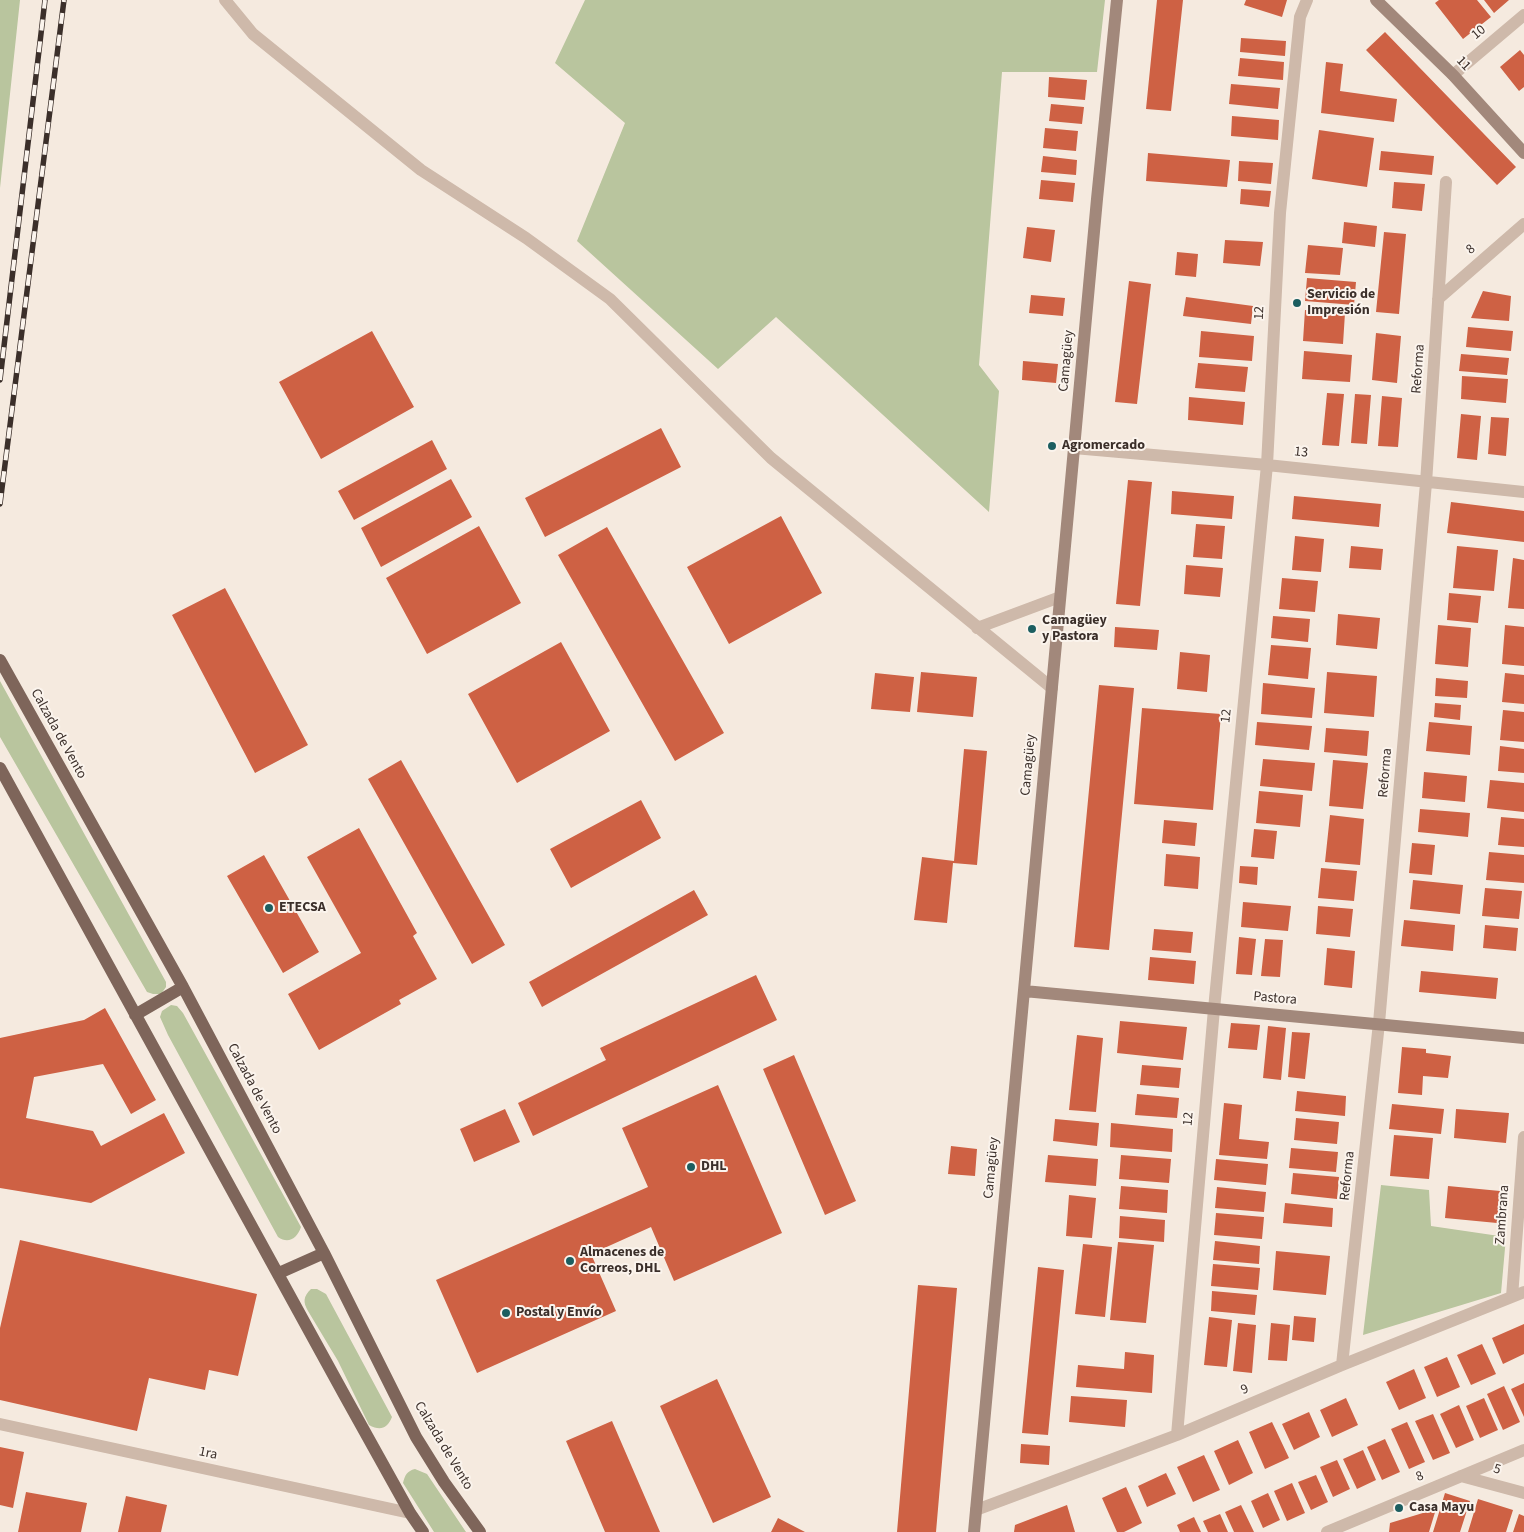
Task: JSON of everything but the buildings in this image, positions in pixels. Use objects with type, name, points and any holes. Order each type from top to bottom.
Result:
[{"type":"main road","name":"Camagüey","points":[[974,1532],[1117,0]]},
{"type":"main road","name":"11","points":[[1376,0],[1452,75],[1524,153]]},
{"type":"main road","name":"Calzada de Vento","points":[[0,660],[183,987],[324,1253],[416,1437],[444,1482],[480,1532]]},
{"type":"main road","points":[[0,768],[410,1513],[423,1532]]},
{"type":"main road","points":[[135,1015],[183,987]]},
{"type":"main road","name":"Pastora","points":[[1024,991],[1524,1038]]},
{"type":"main road","points":[[279,1273],[324,1253]]},
{"type":"street","points":[[226,0],[253,34],[421,170],[526,238],[610,298],[771,458],[1052,688]]},
{"type":"street","name":"12","points":[[1177,1435],[1214,1009],[1266,465],[1280,213],[1300,17],[1307,0]]},
{"type":"street","name":"10","points":[[1452,75],[1524,15]]},
{"type":"street","name":"Reforma","points":[[1342,1365],[1379,1023],[1426,483],[1446,182]]},
{"type":"street","name":"8","points":[[1438,299],[1524,224]]},
{"type":"street","name":"13","points":[[1074,448],[1266,465],[1524,492]]},
{"type":"street","points":[[977,628],[1060,597]]},
{"type":"street","name":"Zambrana","points":[[1518,1294],[1524,1137]]},
{"type":"street","name":"9","points":[[976,1510],[1177,1435],[1342,1365],[1518,1294]]},
{"type":"street","name":"1ra","points":[[0,1424],[410,1513]]},
{"type":"street","name":"8","points":[[1328,1532],[1524,1450]]},
{"type":"street","name":"5","points":[[1462,1476],[1524,1493]]},
{"type":"green space","points":[[0,0],[20,0],[0,188]]},
{"type":"green space","points":[[585,0],[1105,0],[1097,72],[1002,72],[979,365],[999,391],[989,512],[776,317],[718,369],[577,241],[625,123],[555,63]]},
{"type":"green space","points":[[0,681],[166,982],[166,987],[161,994],[147,992],[0,737]]},
{"type":"green space","points":[[171,1005],[177,1006],[183,1013],[301,1227],[297,1235],[292,1239],[285,1240],[278,1237],[168,1035],[160,1017],[162,1011]]},
{"type":"green space","points":[[1381,1185],[1429,1190],[1431,1226],[1506,1237],[1501,1293],[1363,1335]]},
{"type":"green space","points":[[311,1289],[317,1289],[326,1294],[392,1417],[383,1428],[369,1425],[338,1361],[306,1308],[305,1297]]},
{"type":"green space","points":[[415,1469],[427,1474],[466,1532],[434,1532],[403,1483],[407,1474]]},
{"type":"railway","points":[[0,380],[45,0]]},
{"type":"railway","points":[[0,504],[64,0]]},
{"type":"place","name":"Servicio de Impresión","points":[[1297,303]]},
{"type":"place","name":"Agromercado","points":[[1052,446]]},
{"type":"place","name":"Camagüey y Pastora","points":[[1032,629]]},
{"type":"place","name":"ETECSA","points":[[269,908]]},
{"type":"place","name":"DHL","points":[[691,1167]]},
{"type":"place","name":"Almacenes de Correos, DHL","points":[[570,1261]]},
{"type":"place","name":"Postal y Envío","points":[[506,1313]]},
{"type":"place","name":"Casa Mayu","points":[[1399,1508]]}]
